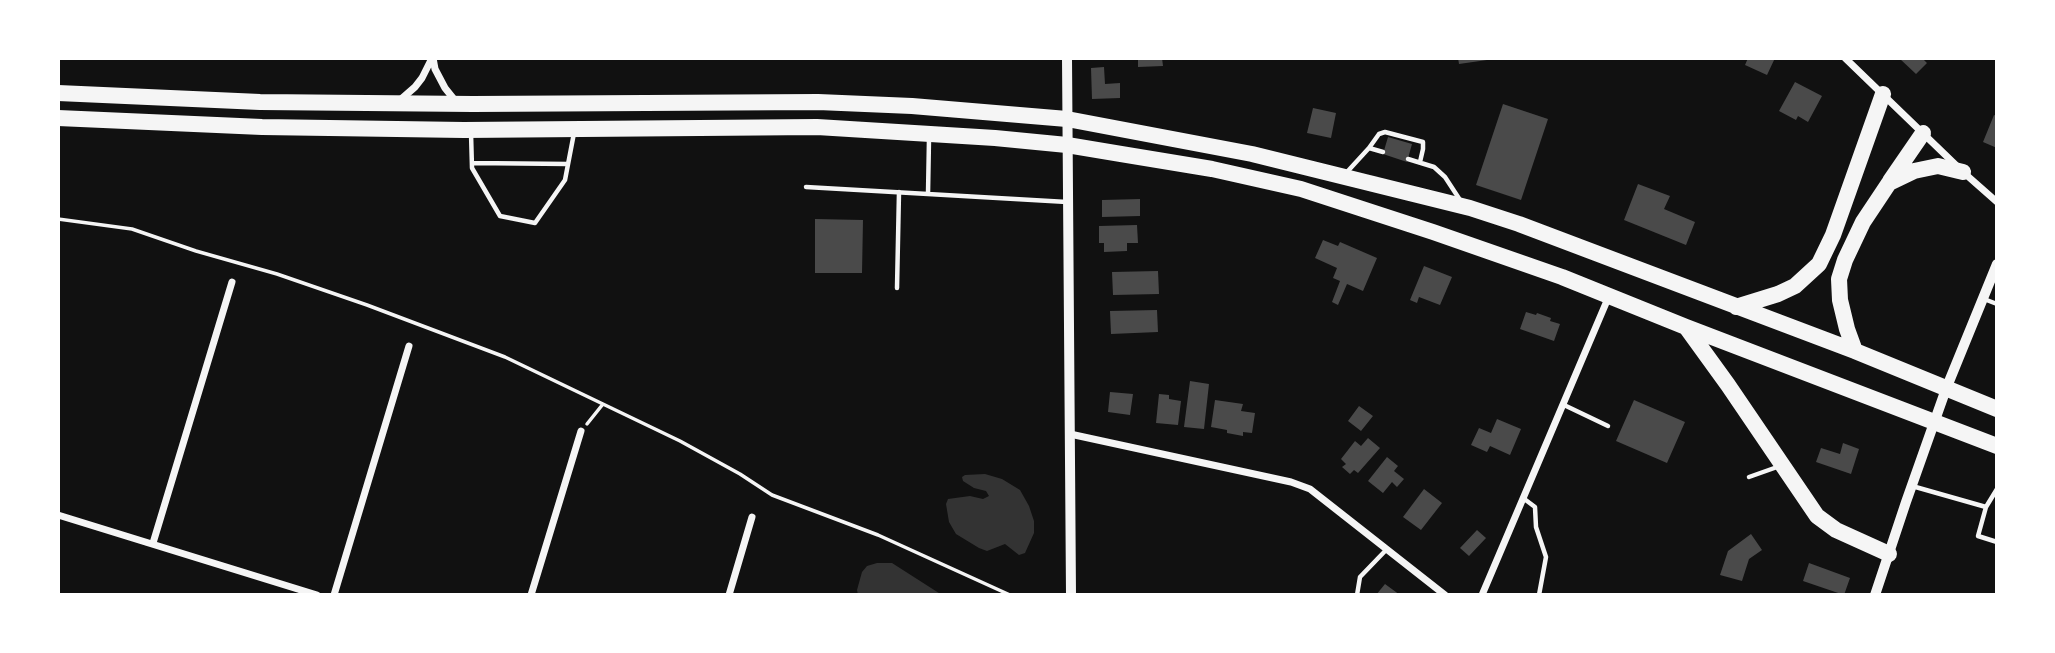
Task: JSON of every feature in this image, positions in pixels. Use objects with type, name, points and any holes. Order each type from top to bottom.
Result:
[{"type":"highway","points":[[58,93],[246,101],[457,104],[818,102],[912,106],[1067,119],[1252,153],[1464,207],[1519,224],[1856,351],[1997,409]]},
{"type":"highway","points":[[1736,307],[1795,286],[1819,264],[1833,235],[1883,94]]},
{"type":"highway","points":[[58,118],[262,127],[471,130],[796,126],[930,133],[1067,145],[1212,169],[1301,190],[1433,232],[1609,296],[1997,446]]},
{"type":"highway","points":[[1856,351],[1840,300],[1839,279],[1863,222],[1923,133]]},
{"type":"highway","points":[[1889,183],[1914,171],[1938,166],[1963,172]]},
{"type":"highway","points":[[1686,327],[1816,516],[1836,530],[1889,554]]},
{"type":"street","points":[[397,102],[415,87],[432,58]]},
{"type":"street","points":[[432,58],[444,88],[457,104]]},
{"type":"street","points":[[1067,58],[1072,595]]},
{"type":"street","points":[[1845,58],[1997,202]]},
{"type":"street","points":[[1875,595],[1946,389],[1997,264]]},
{"type":"street","points":[[153,543],[232,282]]},
{"type":"street","points":[[1482,595],[1609,296]]},
{"type":"street","points":[[334,595],[409,346]]},
{"type":"street","points":[[531,595],[581,431]]},
{"type":"street","points":[[1070,434],[1291,482],[1310,489],[1443,595]]},
{"type":"street","points":[[58,515],[317,595]]},
{"type":"street","points":[[729,595],[752,517]]},
{"type":"lane","points":[[471,130],[472,168],[500,216],[535,223],[565,180],[575,129]]},
{"type":"lane","points":[[1344,176],[1379,134],[1385,132],[1423,142],[1420,162]]},
{"type":"lane","points":[[928,194],[930,133]]},
{"type":"lane","points":[[1369,148],[1384,152]]},
{"type":"lane","points":[[1408,159],[1434,167],[1445,177],[1464,207]]},
{"type":"lane","points":[[472,163],[568,164]]},
{"type":"lane","points":[[806,187],[1068,202]]},
{"type":"lane","points":[[897,288],[899,192]]},
{"type":"lane","points":[[1983,299],[1997,304]]},
{"type":"lane","points":[[1564,405],[1608,426]]},
{"type":"lane","points":[[1749,477],[1781,465]]},
{"type":"lane","points":[[1912,486],[1986,507]]},
{"type":"lane","points":[[1997,489],[1986,507],[1978,536],[1997,542]]},
{"type":"lane","points":[[1523,498],[1535,507],[1536,527],[1546,557],[1539,595]]},
{"type":"lane","points":[[1357,595],[1360,577],[1387,549]]},
{"type":"path","points":[[58,219],[132,229],[313,285],[505,357],[726,465],[772,495],[878,535],[1010,595]]},
{"type":"path","points":[[581,431],[603,404]]},
{"type":"shaded area","points":[[985,474],[1002,479],[1020,490],[1029,506],[1034,521],[1034,533],[1025,553],[1019,555],[1005,544],[987,551],[979,548],[956,534],[949,522],[946,504],[948,499],[970,496],[983,499],[989,496],[986,491],[963,481],[962,477]]},
{"type":"shaded area","points":[[892,563],[942,595],[858,595],[862,572],[867,566]]},
{"type":"building","points":[[1138,58],[1162,58],[1163,66],[1138,67]]},
{"type":"building","points":[[1458,58],[1493,58],[1494,59],[1459,64]]},
{"type":"building","points":[[1748,58],[1775,58],[1767,75],[1745,65]]},
{"type":"building","points":[[1899,58],[1922,58],[1927,63],[1916,74]]},
{"type":"building","points":[[1104,67],[1105,84],[1120,83],[1120,98],[1092,99],[1091,68]]},
{"type":"building","points":[[1795,82],[1822,96],[1808,122],[1798,116],[1796,120],[1779,111]]},
{"type":"building","points":[[1503,104],[1548,119],[1521,200],[1476,185]]},
{"type":"building","points":[[1313,108],[1336,113],[1331,138],[1307,133]]},
{"type":"building","points":[[1994,115],[1997,116],[1997,148],[1983,142]]},
{"type":"building","points":[[1388,137],[1412,144],[1407,162],[1383,154]]},
{"type":"building","points":[[1638,184],[1670,196],[1664,209],[1695,222],[1686,245],[1624,220]]},
{"type":"building","points":[[1140,199],[1140,216],[1102,217],[1102,200]]},
{"type":"building","points":[[815,219],[863,220],[862,273],[815,273]]},
{"type":"building","points":[[1137,225],[1138,243],[1127,243],[1127,251],[1104,252],[1104,243],[1099,243],[1099,226]]},
{"type":"building","points":[[1323,240],[1338,246],[1340,242],[1377,258],[1363,291],[1347,284],[1338,305],[1332,302],[1340,281],[1333,278],[1337,268],[1315,258]]},
{"type":"building","points":[[1424,266],[1452,277],[1440,305],[1419,297],[1417,303],[1410,300]]},
{"type":"building","points":[[1158,271],[1159,294],[1113,295],[1112,272]]},
{"type":"building","points":[[1157,310],[1158,332],[1111,334],[1110,311]]},
{"type":"building","points":[[1526,312],[1537,313],[1560,324],[1554,341],[1520,329]]},
{"type":"building","points":[[1190,381],[1209,384],[1204,429],[1184,427]]},
{"type":"building","points":[[1110,392],[1133,394],[1130,415],[1108,412]]},
{"type":"building","points":[[1159,394],[1181,401],[1178,425],[1156,423]]},
{"type":"building","points":[[1215,400],[1243,404],[1241,411],[1255,413],[1252,433],[1243,432],[1243,436],[1211,427]]},
{"type":"building","points":[[1634,400],[1685,422],[1667,463],[1616,441]]},
{"type":"building","points":[[1359,406],[1373,416],[1361,431],[1348,421]]},
{"type":"building","points":[[1497,419],[1521,429],[1510,455],[1490,446],[1487,452],[1471,445],[1479,428],[1491,433]]},
{"type":"building","points":[[1368,438],[1380,448],[1358,473],[1354,470],[1350,474],[1342,467],[1346,464],[1341,459],[1355,441],[1361,446]]},
{"type":"building","points":[[1843,443],[1859,449],[1851,474],[1816,462],[1821,448],[1840,454]]},
{"type":"building","points":[[1387,457],[1398,466],[1394,471],[1404,479],[1397,487],[1392,482],[1383,493],[1368,481]]},
{"type":"building","points":[[1424,489],[1442,503],[1421,530],[1403,517]]},
{"type":"building","points":[[1477,530],[1486,538],[1469,556],[1460,548]]},
{"type":"building","points":[[1751,534],[1762,550],[1749,559],[1742,581],[1720,575],[1728,551]]},
{"type":"building","points":[[1809,563],[1850,578],[1844,595],[1803,581]]},
{"type":"building","points":[[1385,584],[1400,595],[1376,595]]}]
